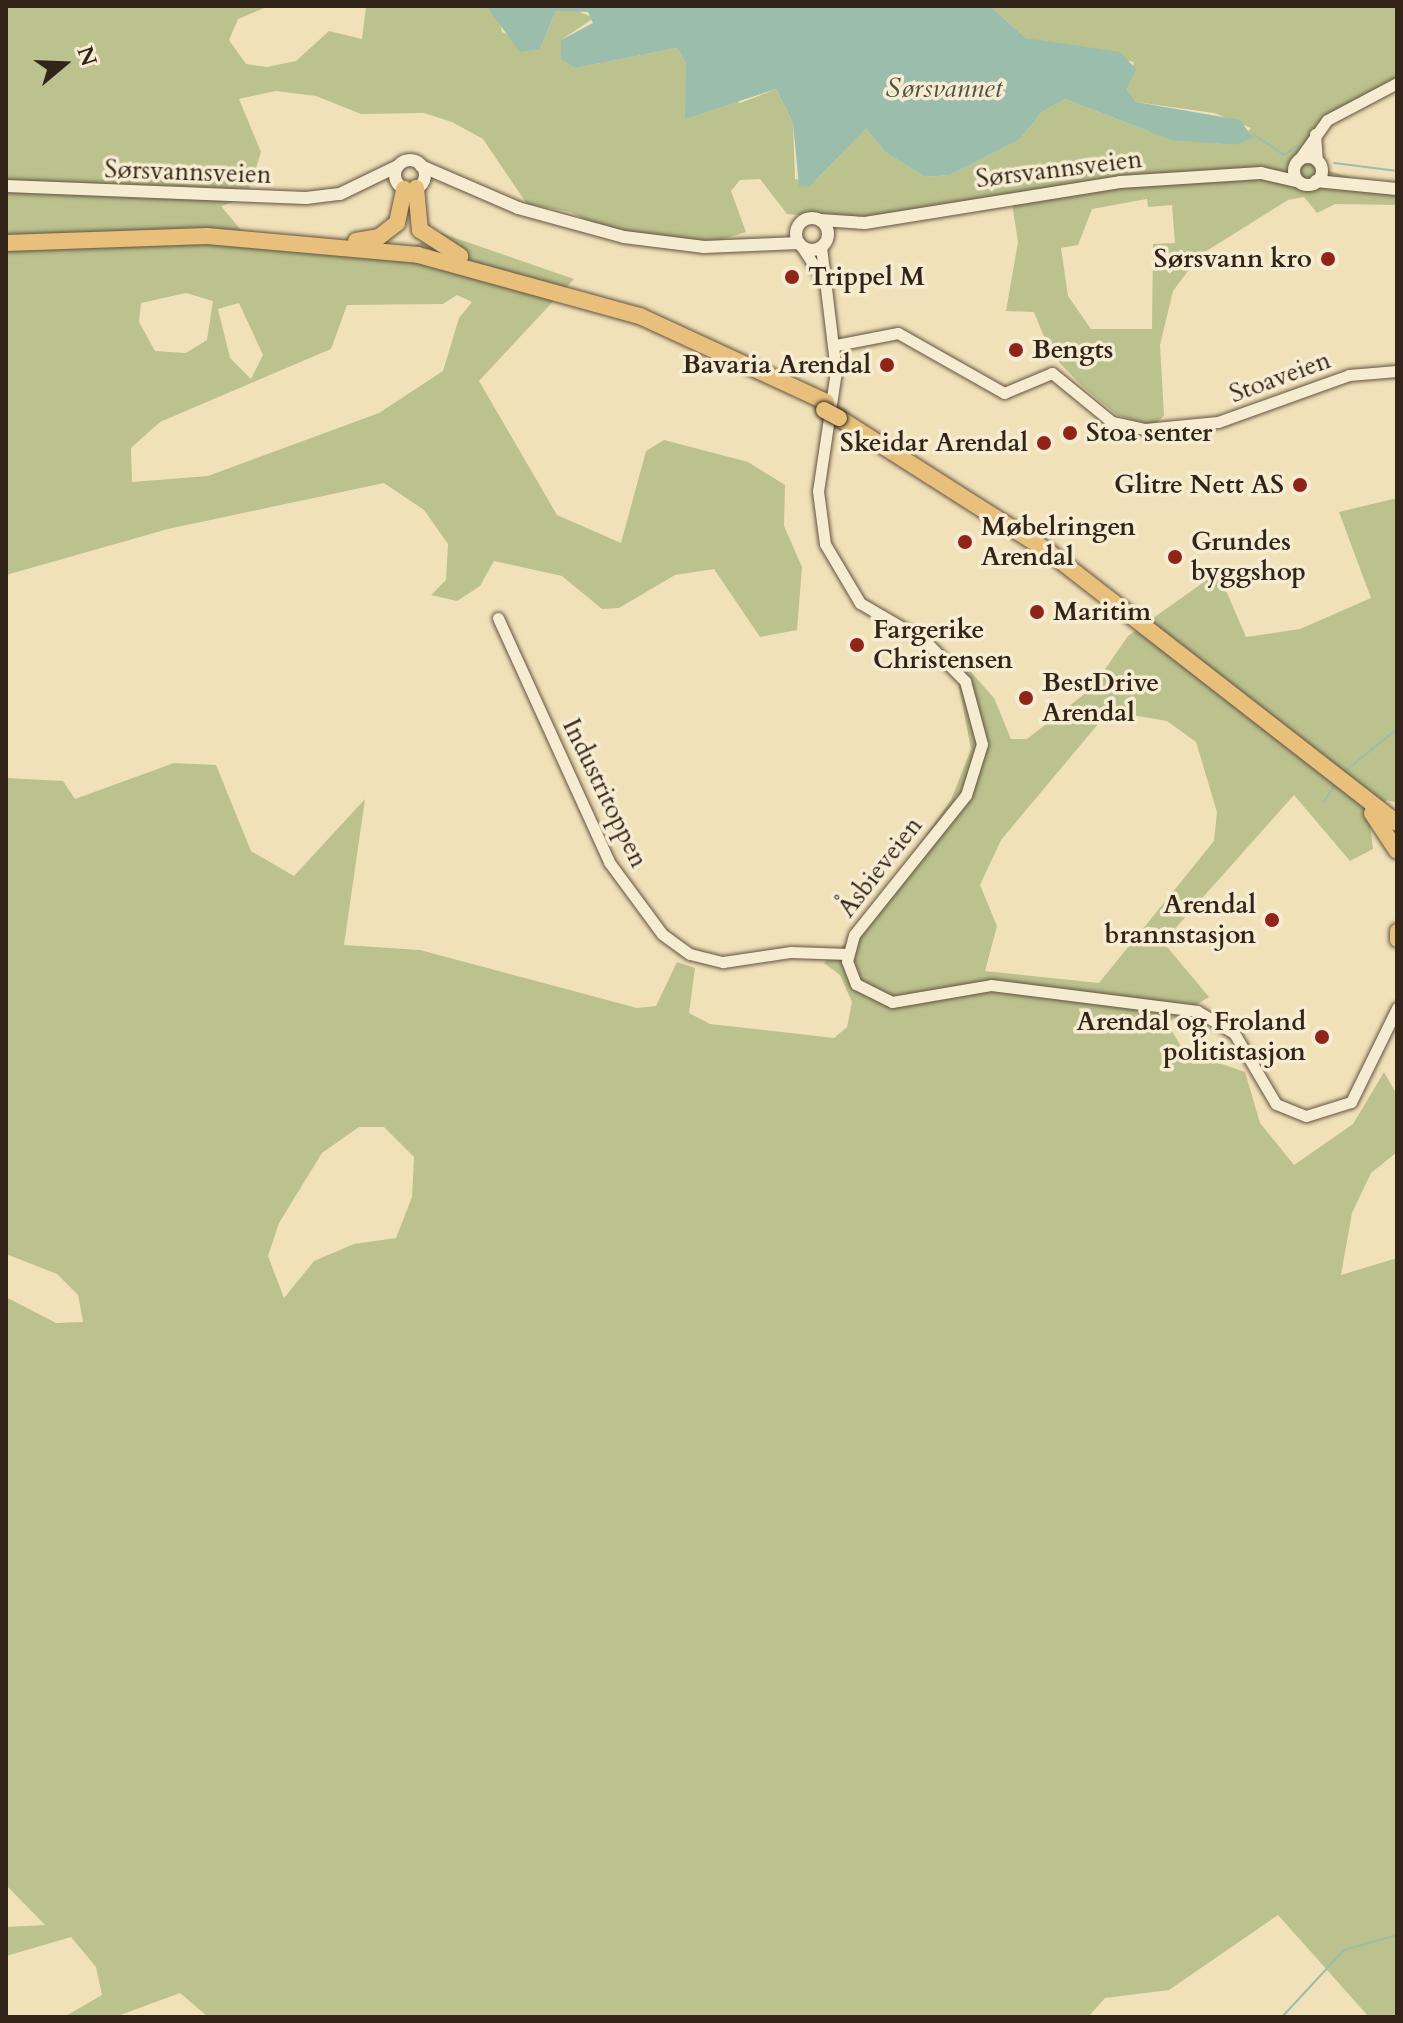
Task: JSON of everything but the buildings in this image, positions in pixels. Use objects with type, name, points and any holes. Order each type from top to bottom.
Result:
[{"type":"highway","points":[[6,243],[379,237],[397,223],[410,187]]},
{"type":"highway","points":[[410,187],[425,235],[444,250],[513,279]]},
{"type":"highway","points":[[293,239],[513,279],[572,296],[832,410],[1062,561],[1329,764],[1397,823]]},
{"type":"highway","points":[[6,250],[271,246],[513,279]]},
{"type":"highway","points":[[1357,788],[1397,813]]},
{"type":"highway","points":[[1357,788],[1397,851]]},
{"type":"main road","points":[[410,187],[398,166],[410,160],[518,208],[624,237],[704,247],[757,243],[823,245],[820,220]]},
{"type":"main road","name":"Sørsvannsveien","points":[[798,225],[820,220],[865,223],[1062,187],[1261,173],[1298,162],[1319,164]]},
{"type":"main road","points":[[1298,162],[1299,182]]},
{"type":"main road","points":[[1356,182],[1319,164],[1316,181],[1356,182],[1397,189]]},
{"type":"main road","name":"Sørsvannsveien","points":[[6,186],[306,198],[367,183],[398,166]]},
{"type":"main road","points":[[410,187],[421,166]]},
{"type":"main road","name":"Sørsvannsveien","points":[[1261,173],[1299,182],[1316,181]]},
{"type":"main road","name":"Sørsvannsveien","points":[[367,183],[410,187],[456,181]]},
{"type":"main road","name":"Sørsvannsveien","points":[[823,245],[865,223]]},
{"type":"main road","points":[[757,243],[798,225],[801,245]]},
{"type":"main road","points":[[1397,931],[1397,940]]},
{"type":"street","points":[[1298,162],[1315,133],[1396,83]]},
{"type":"street","points":[[1315,133],[1319,164]]},
{"type":"street","name":"Åsbieveien","points":[[801,245],[828,291]]},
{"type":"street","name":"Åsbieveien","points":[[823,245],[836,345],[818,491],[825,544],[860,603],[925,641],[965,681],[982,744],[966,795],[862,923],[848,954],[862,991],[892,1002],[991,985],[1197,1011],[1234,1033],[1276,1104],[1306,1116],[1351,1102],[1397,1008]]},
{"type":"street","name":"Stoaveien","points":[[836,345],[898,333],[1004,393],[1052,373],[1112,422],[1145,429],[1218,422],[1349,375],[1397,371]]},
{"type":"street","name":"Industritoppen","points":[[498,618],[609,862],[662,934],[690,954],[723,962],[791,952],[848,954]]},
{"type":"green space","points":[[6,6],[269,6],[238,19],[229,40],[246,64],[267,67],[296,61],[329,31],[362,39],[366,6],[486,6],[498,14],[502,32],[540,49],[556,11],[573,9],[594,18],[561,40],[576,68],[677,48],[686,64],[740,103],[776,89],[793,123],[795,179],[815,181],[866,129],[885,152],[925,177],[950,175],[1019,140],[1042,112],[1065,99],[1148,131],[1214,143],[1235,145],[1251,128],[1214,113],[1136,102],[1127,89],[1134,62],[1026,38],[990,6],[1397,6],[1397,81],[1333,114],[1314,142],[1314,166],[1397,192],[1397,205],[1335,204],[1317,213],[1304,197],[1288,200],[1200,255],[1173,291],[1160,345],[1164,416],[1152,426],[1117,415],[1082,386],[1051,354],[1034,312],[1006,311],[1018,242],[1011,197],[855,220],[787,214],[760,179],[740,180],[731,191],[746,232],[708,244],[617,237],[571,212],[527,204],[483,139],[452,122],[424,113],[361,114],[316,96],[276,91],[239,99],[261,152],[247,197],[221,206],[241,230],[274,240],[404,251],[441,233],[574,279],[479,381],[557,515],[621,543],[646,451],[664,440],[748,462],[785,485],[784,526],[802,567],[797,630],[760,637],[714,569],[675,575],[619,608],[602,609],[562,576],[494,561],[480,586],[457,601],[431,595],[446,580],[448,544],[424,510],[384,483],[168,529],[6,575]],"holes":[[[1147,199],[1148,207],[1172,205],[1175,243],[1153,244],[1152,329],[1091,329],[1068,296],[1061,248],[1078,245],[1092,209]],[[186,293],[213,301],[207,340],[186,353],[155,351],[139,322],[141,303]],[[457,295],[472,302],[459,318],[443,371],[379,413],[208,476],[132,482],[131,448],[160,422],[331,349],[347,305],[443,304]],[[239,303],[263,355],[251,379],[230,358],[218,309]]]},
{"type":"green space","points":[[1397,498],[1397,803],[1387,800],[1369,816],[1373,849],[1350,861],[1294,795],[1163,942],[1209,997],[1167,1023],[1184,1051],[1245,1072],[1260,1123],[1294,1165],[1353,1124],[1384,1072],[1397,1095],[1397,1152],[1371,1173],[1352,1213],[1341,1275],[1397,1258],[1397,2017],[1369,2017],[1278,1915],[1169,1990],[1105,1998],[1088,2017],[208,2017],[180,1993],[115,2017],[64,2017],[102,1995],[96,1967],[71,1937],[6,1956],[6,1927],[45,1925],[6,1885],[6,1297],[56,1323],[83,1322],[78,1295],[57,1274],[6,1254],[6,778],[63,781],[75,799],[174,763],[216,765],[251,851],[294,876],[365,799],[344,945],[420,950],[637,1008],[656,1006],[677,962],[695,968],[689,1013],[710,1024],[834,1038],[847,1027],[852,1002],[840,975],[824,963],[854,936],[951,800],[971,749],[956,671],[963,663],[994,698],[1011,739],[1027,739],[1092,688],[1128,636],[1218,572],[1246,637],[1300,629],[1371,598],[1339,512]],"holes":[[[1109,711],[1167,721],[1196,742],[1217,812],[1214,841],[1099,983],[985,971],[997,926],[980,885],[1001,840]],[[359,1127],[384,1127],[414,1157],[412,1197],[396,1238],[354,1244],[314,1261],[284,1298],[268,1256],[279,1223],[322,1153]]]},
{"type":"water","name":"Sørsvannet","points":[[486,6],[990,6],[1026,38],[1120,52],[1136,69],[1127,89],[1136,102],[1240,120],[1253,138],[1235,145],[1171,140],[1065,99],[1042,112],[1019,140],[950,175],[925,177],[885,152],[866,129],[809,187],[799,186],[793,123],[776,89],[685,119],[686,64],[677,48],[576,68],[561,59],[561,40],[593,23],[588,12],[556,11],[540,49],[520,52]]},
{"type":"waterway","points":[[1253,134],[1284,155],[1297,146]]},
{"type":"waterway","points":[[1334,163],[1397,171]]},
{"type":"waterway","points":[[1345,771],[1397,729]]},
{"type":"waterway","points":[[1324,802],[1336,783]]},
{"type":"waterway","points":[[1282,2017],[1344,1950],[1397,1935]]},
{"type":"place","name":"Sørsvann kro","points":[[1328,259]]},
{"type":"place","name":"Trippel M","points":[[792,277]]},
{"type":"place","name":"Bengts","points":[[1016,350]]},
{"type":"place","name":"Bavaria Arendal","points":[[887,365]]},
{"type":"place","name":"Stoa senter","points":[[1070,433]]},
{"type":"place","name":"Skeidar Arendal","points":[[1044,443]]},
{"type":"place","name":"Glitre Nett AS","points":[[1300,485]]},
{"type":"place","name":"Møbelringen Arendal","points":[[965,542]]},
{"type":"place","name":"Grundes byggshop","points":[[1175,557]]},
{"type":"place","name":"Maritim","points":[[1037,612]]},
{"type":"place","name":"Fargerike Christensen","points":[[857,645]]},
{"type":"place","name":"BestDrive Arendal","points":[[1026,698]]},
{"type":"place","name":"Arendal brannstasjon","points":[[1272,920]]},
{"type":"place","name":"Arendal og Froland politistasjon","points":[[1322,1037]]}]
